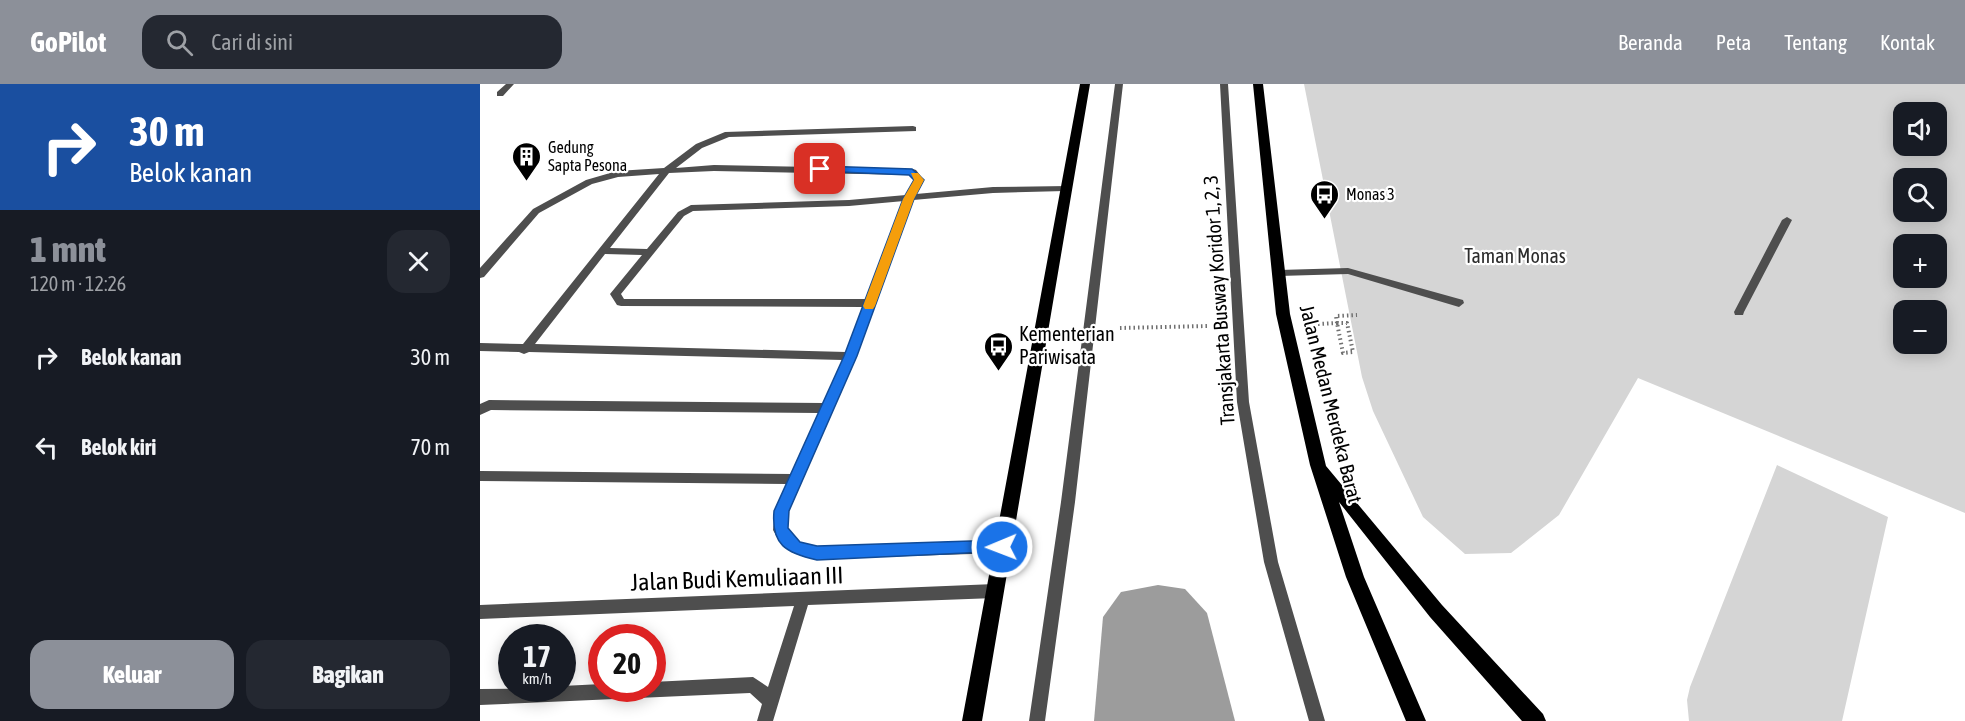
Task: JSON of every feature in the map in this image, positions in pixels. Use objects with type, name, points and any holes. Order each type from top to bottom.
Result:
[{"type":"main road","points":[[972,721],[1085,84]]},
{"type":"main road","name":"Jalan Medan Merdeka Barat","points":[[1258,84],[1283,314],[1318,465],[1355,577],[1416,721]]},
{"type":"main road","points":[[1318,465],[1436,610],[1536,721]]},
{"type":"street","points":[[500,94],[510,84]]},
{"type":"street","points":[[1037,721],[1069,490],[1119,84]]},
{"type":"street","name":"Transjakarta Busway Koridor 1, 2, 3","points":[[1224,84],[1243,402],[1270,562],[1317,721]]},
{"type":"street","points":[[524,350],[666,171],[699,146],[728,135],[913,129]]},
{"type":"street","points":[[480,275],[536,211],[589,182],[617,174],[714,168],[912,172],[919,180],[909,199],[850,356],[782,511],[780,530],[795,548],[817,553],[1002,547]]},
{"type":"street","points":[[870,303],[621,302],[615,294],[681,214],[692,208],[909,199],[993,190],[1065,188]]},
{"type":"street","points":[[1738,312],[1787,220]]},
{"type":"street","points":[[602,251],[648,252]]},
{"type":"street","points":[[1279,273],[1347,271],[1459,303]]},
{"type":"street","points":[[480,347],[524,350],[850,356]]},
{"type":"street","points":[[480,410],[489,405],[827,408]]},
{"type":"street","points":[[480,476],[796,479]]},
{"type":"street","name":"Jalan Budi Kemuliaan III","points":[[480,612],[995,591]]},
{"type":"street","points":[[765,721],[803,599]]},
{"type":"street","points":[[480,697],[753,685],[770,700]]},
{"type":"path","points":[[1309,324],[1320,324],[1337,323],[1347,323],[1353,352],[1343,353],[1337,323],[1336,316],[1356,315]]},
{"type":"path","points":[[1111,329],[1216,326]]},
{"type":"green space","name":"Taman Monas","points":[[1304,84],[1965,84],[1965,513],[1638,378],[1559,515],[1511,553],[1465,554],[1423,517],[1373,411],[1362,377]]},
{"type":"green space","points":[[1777,465],[1888,517],[1842,721],[1689,721],[1687,700],[1690,687]]},
{"type":"shaded area","points":[[1158,585],[1185,589],[1207,613],[1235,721],[1094,721],[1103,617],[1121,592]]},
{"type":"slow traffic","points":[[869,306],[909,199],[919,180],[915,175]]},
{"type":"place","name":"Gedung Sapta Pesona","points":[[527,182]]},
{"type":"place","name":"Monas 3","points":[[1325,220]]},
{"type":"place","name":"Kementerian Pariwisata","points":[[998,372]]},
{"type":"route","points":[[820,169],[884,169],[912,172],[919,180],[909,199],[850,356],[782,511],[780,530],[795,548],[817,553],[1002,547]]}]
